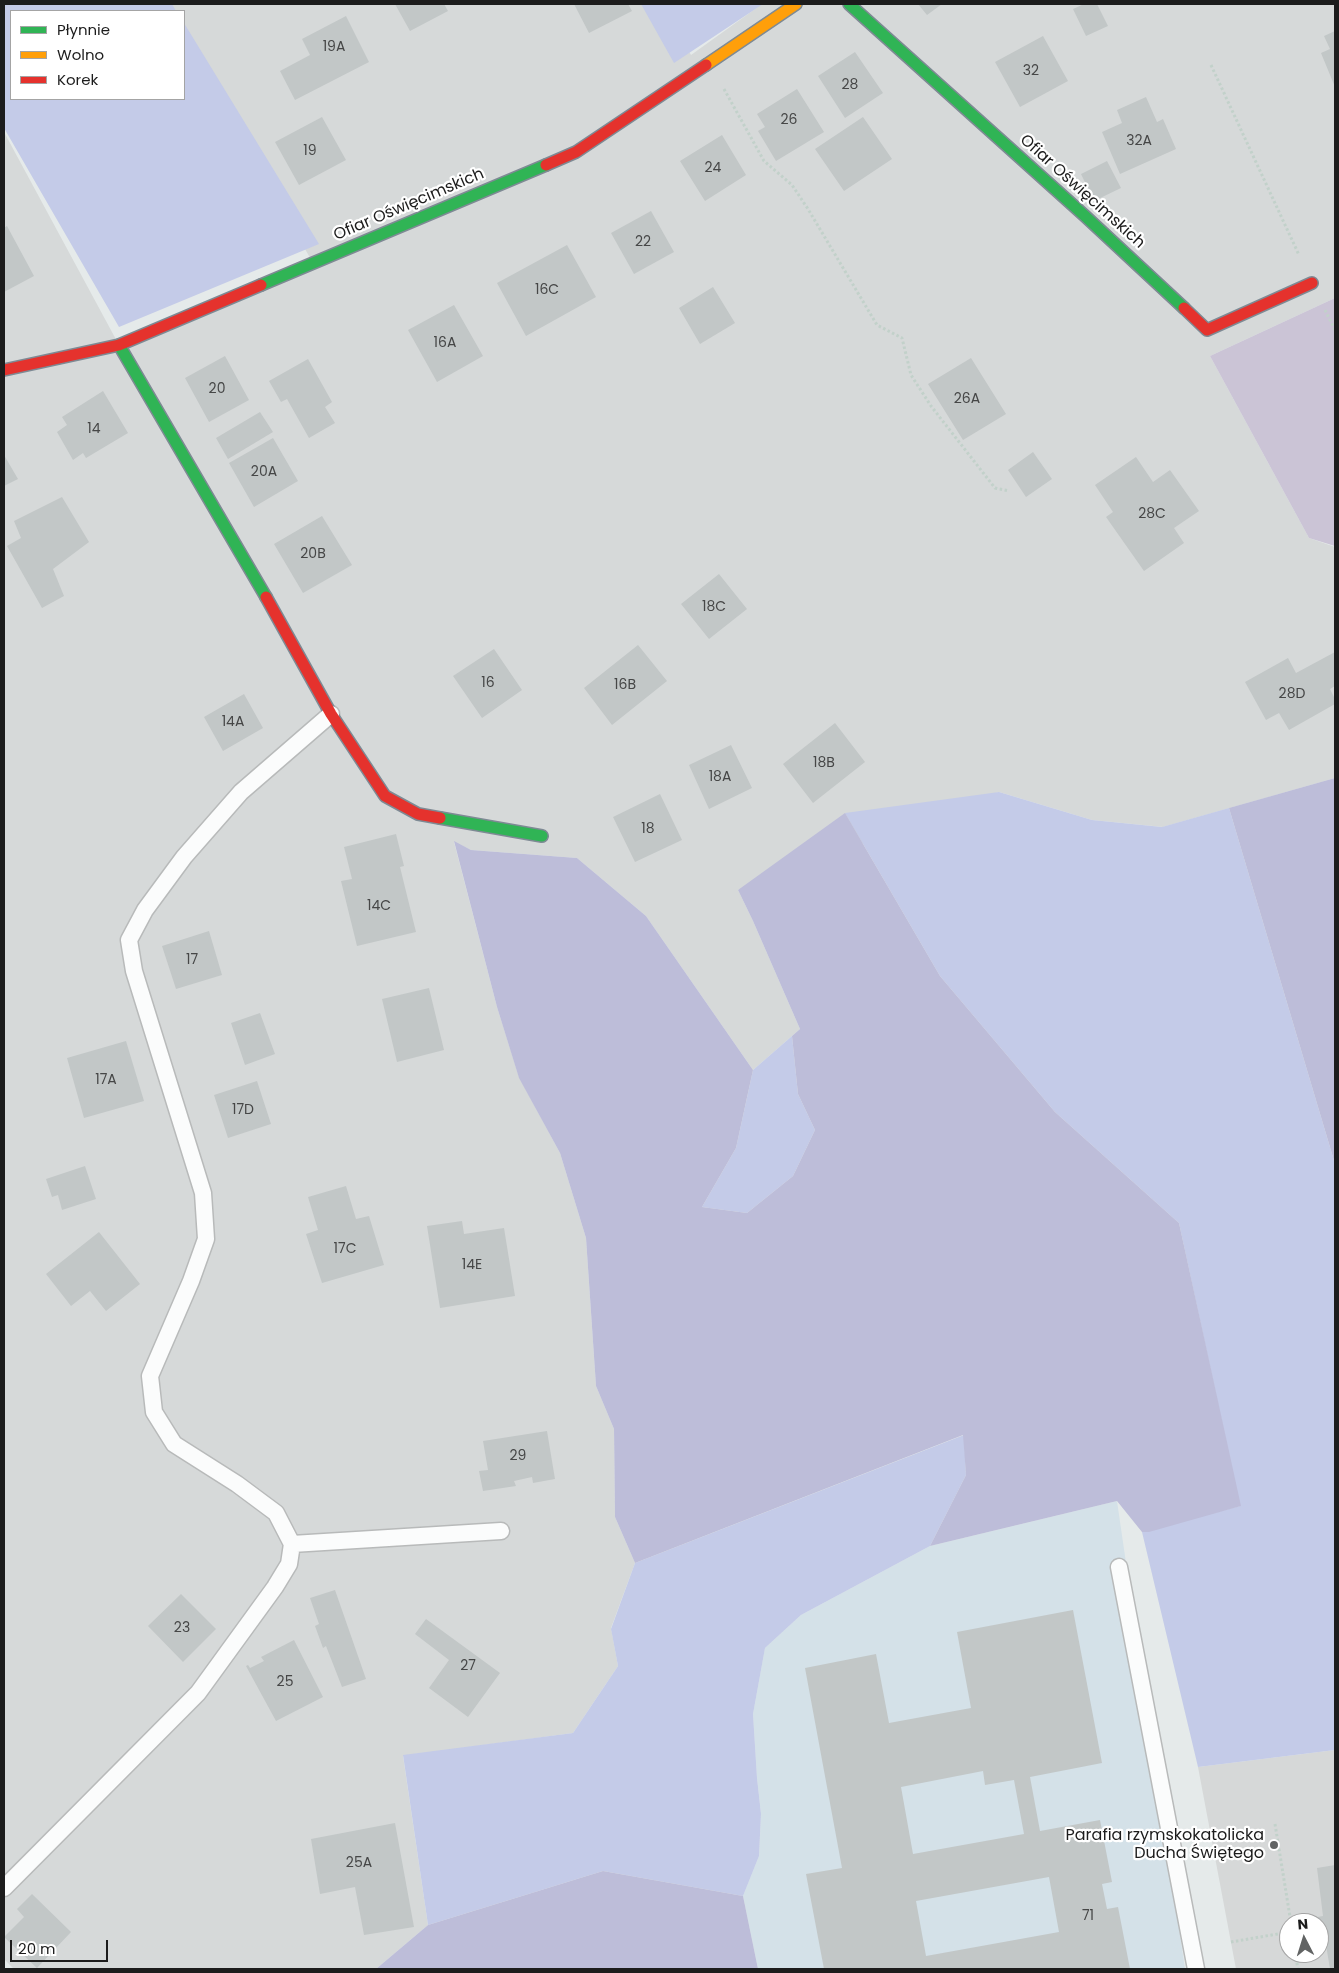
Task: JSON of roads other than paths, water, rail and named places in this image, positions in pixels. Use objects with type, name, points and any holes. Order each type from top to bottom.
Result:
[{"type":"street","name":"Ofiar Oświęcimskich","points":[[4,370],[119,345],[576,152],[796,4]]},
{"type":"street","name":"Ofiar Oświęcimskich","points":[[848,4],[1085,216],[1207,330],[1312,283]]},
{"type":"street","points":[[119,345],[279,620],[331,714],[385,796],[418,814],[542,836]]},
{"type":"lane","points":[[4,1888],[198,1693],[275,1587],[289,1564],[292,1544],[276,1513],[237,1484],[174,1444],[154,1412],[150,1376],[192,1280],[206,1238],[201,1184],[134,971],[129,940],[145,910],[184,857],[241,792],[331,714]]},
{"type":"lane","points":[[292,1544],[501,1531]]},
{"type":"lane","points":[[1119,1567],[1196,1969]]},
{"type":"place","name":"Parafia rzymskokatolicka Ducha Świętego","points":[[1274,1845]]}]
